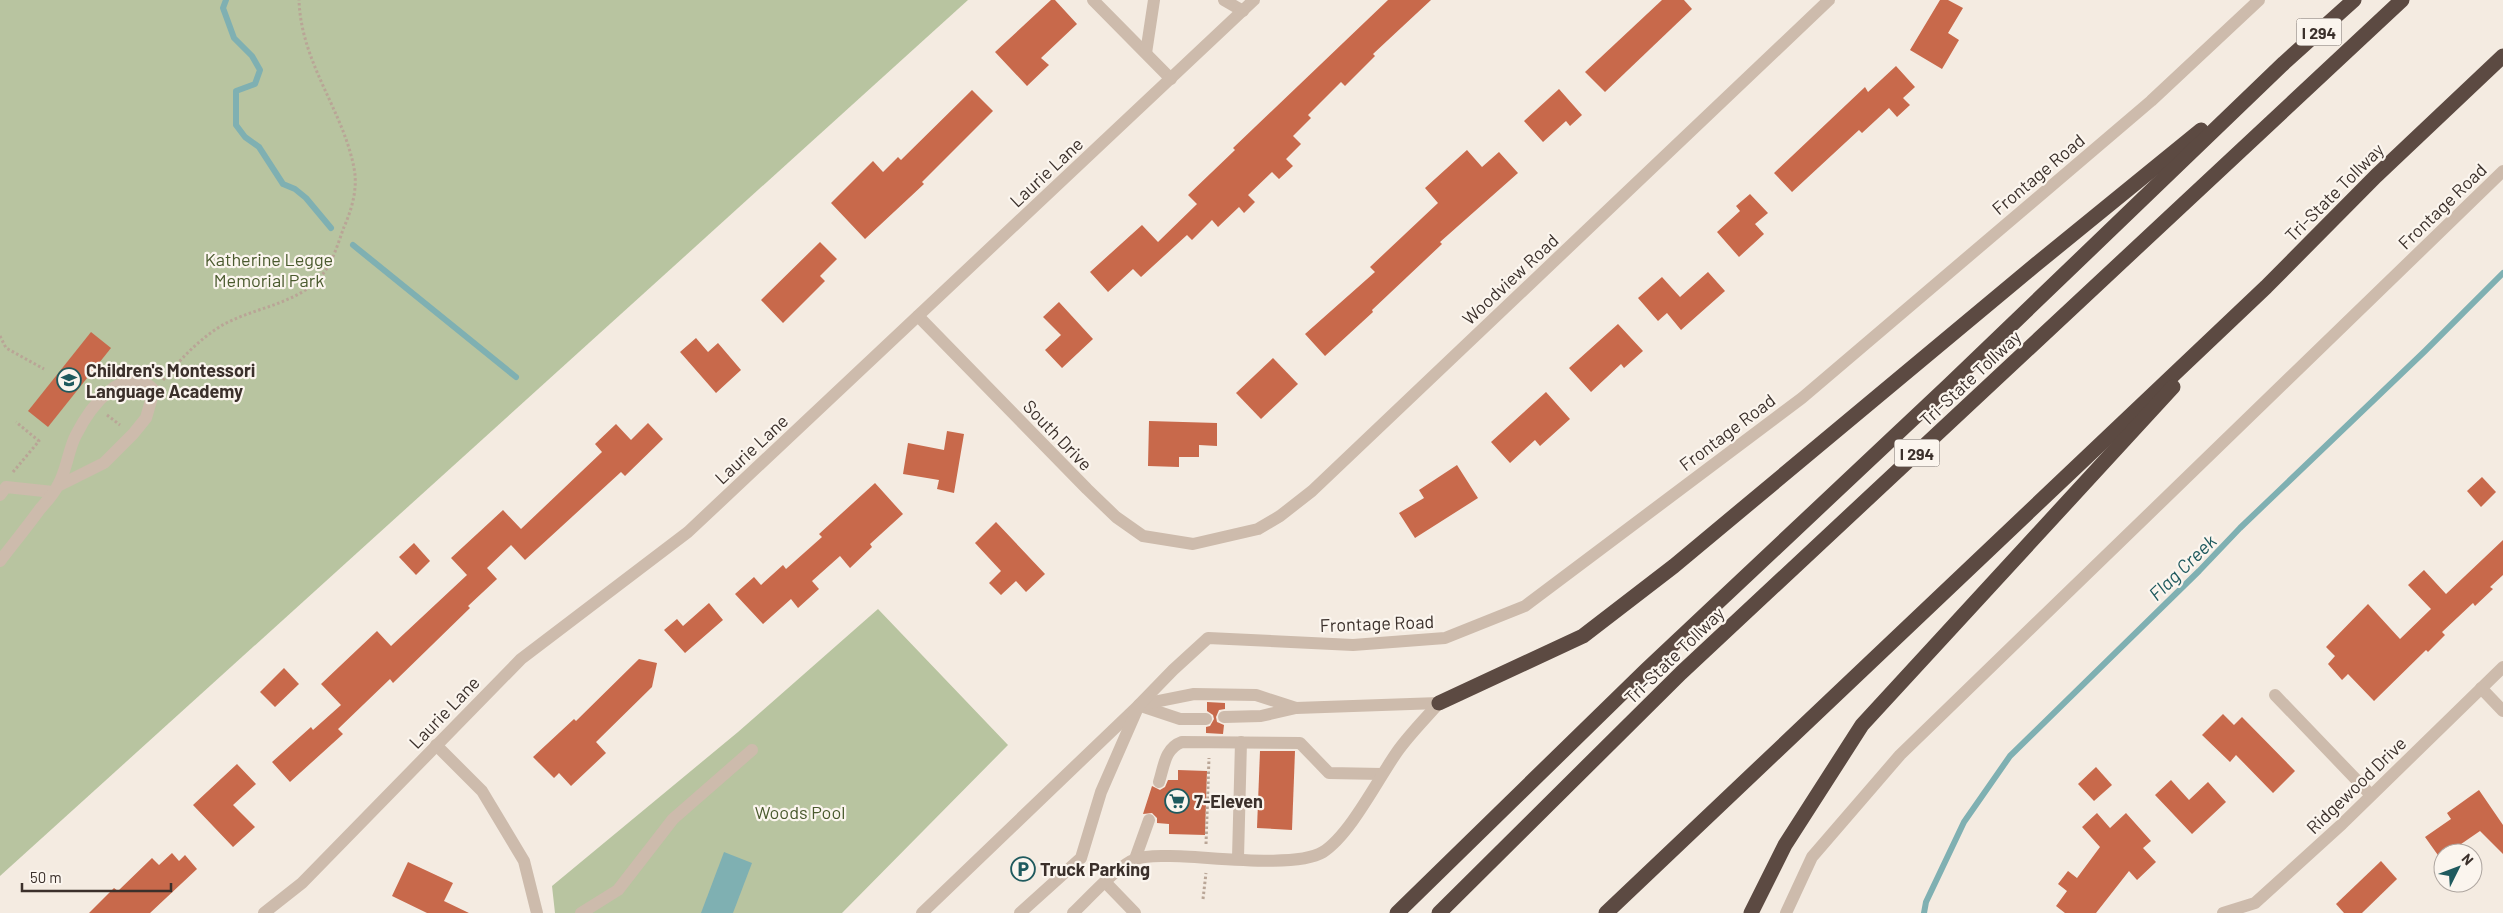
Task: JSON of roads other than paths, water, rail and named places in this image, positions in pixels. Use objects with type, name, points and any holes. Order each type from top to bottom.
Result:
[{"type":"highway","name":"Tri-State Tollway","points":[[1397,913],[1646,670],[1948,385],[2284,63],[2354,0]]},
{"type":"highway","name":"Tri-State Tollway","points":[[1439,913],[1681,673],[2402,0]]},
{"type":"highway","name":"Tri-State Tollway","points":[[1606,913],[2266,287],[2376,176],[2503,56]]},
{"type":"highway","points":[[1439,703],[1584,636],[1674,566],[2034,266],[2284,63]]},
{"type":"highway","points":[[1751,913],[1785,845],[1862,725],[2266,287]]},
{"type":"street","points":[[1093,0],[1170,78]]},
{"type":"street","points":[[1146,54],[1154,0]]},
{"type":"street","points":[[1224,0],[1243,11]]},
{"type":"street","name":"Laurie Lane","points":[[264,913],[302,883],[521,659],[688,532],[1254,0]]},
{"type":"street","name":"Woodview Road","points":[[1193,544],[1258,529],[1280,516],[1312,491],[1829,0]]},
{"type":"street","name":"Frontage Road","points":[[922,913],[1208,638],[1353,645],[1445,638],[1525,606],[1802,398],[2151,101],[2259,0]]},
{"type":"street","name":"Frontage Road","points":[[1786,913],[1812,857],[1900,755],[2503,171]]},
{"type":"street","name":"South Drive","points":[[918,316],[1116,516],[1143,536],[1193,544]]},
{"type":"street","points":[[0,495],[6,487],[56,489],[104,463],[146,418],[154,390],[146,381],[133,379],[122,382],[111,390],[96,406],[75,436],[56,489],[0,561]]},
{"type":"street","name":"Ridgewood Drive","points":[[2223,913],[2259,908],[2371,795],[2503,667]]},
{"type":"street","points":[[2481,688],[2503,711]]},
{"type":"street","points":[[1139,705],[1194,694],[1256,694],[1296,708]]},
{"type":"street","points":[[2275,695],[2371,795]]},
{"type":"street","points":[[1224,717],[1261,716],[1296,708],[1439,703]]},
{"type":"street","points":[[1073,913],[1106,882],[1135,859],[1154,856],[1285,861],[1306,859],[1323,852],[1338,840],[1399,750],[1439,703]]},
{"type":"street","points":[[1139,705],[1180,718],[1206,718]]},
{"type":"street","points":[[1020,913],[1081,858],[1100,792],[1139,705]]},
{"type":"street","points":[[1159,782],[1167,755],[1174,745],[1182,742],[1300,743],[1329,773],[1382,774]]},
{"type":"street","points":[[1238,858],[1241,742]]},
{"type":"street","points":[[436,745],[482,791],[524,861],[537,913]]},
{"type":"street","points":[[581,913],[618,890],[673,818],[752,750]]},
{"type":"street","points":[[1135,859],[1149,820]]},
{"type":"street","points":[[1106,882],[1135,913]]},
{"type":"water","points":[[724,852],[752,863],[733,913],[701,913]]},
{"type":"waterway","points":[[226,0],[223,8],[234,38],[252,56],[260,70],[255,84],[236,91],[236,125],[245,137],[259,147],[283,184],[295,189],[306,198],[331,228]]},
{"type":"waterway","points":[[353,245],[516,377]]},
{"type":"waterway","name":"Flag Creek","points":[[1924,913],[1926,902],[1964,822],[2010,756],[2199,571],[2240,528],[2425,351],[2503,273]]},
{"type":"place","name":"Children's Montessori Language Academy","points":[[69,380]]},
{"type":"place","name":"7-Eleven","points":[[1177,801]]},
{"type":"place","name":"Truck Parking","points":[[1023,869]]},
{"type":"park label","name":"Katherine Legge Memorial Park","points":[[269,269]]},
{"type":"park label","name":"Woods Pool","points":[[800,812]]}]
